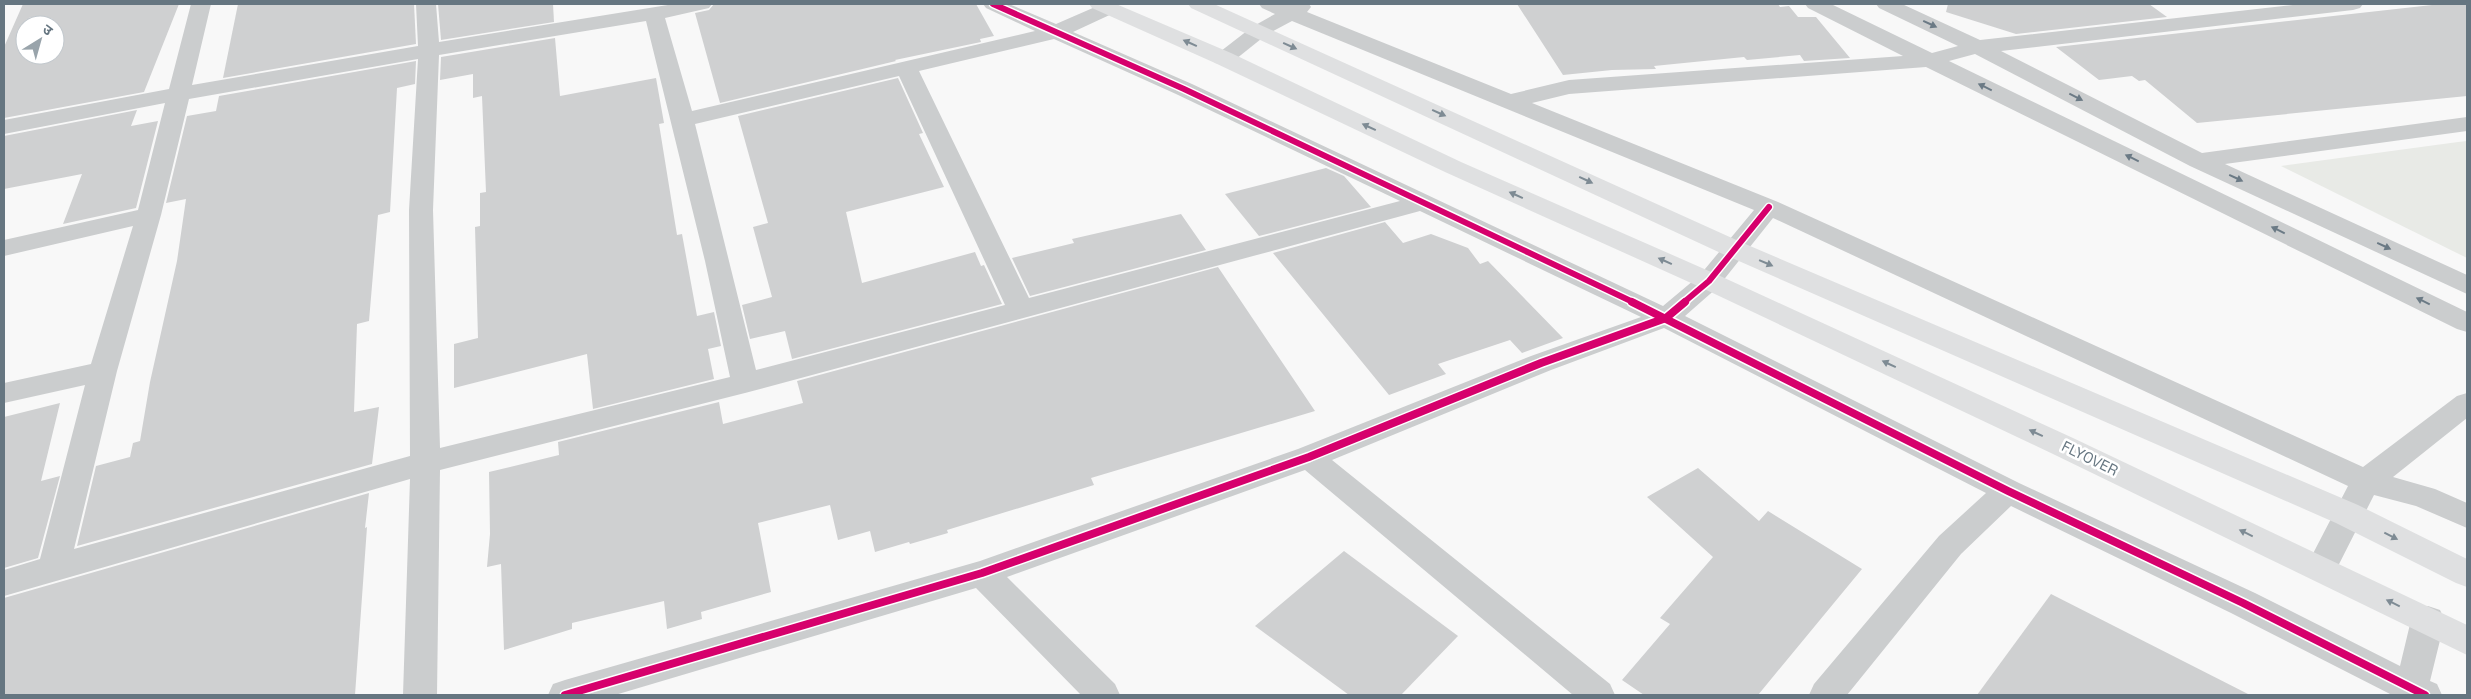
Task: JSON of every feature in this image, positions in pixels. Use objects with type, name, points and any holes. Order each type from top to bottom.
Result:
[{"type":"main road","points":[[1198,4],[1734,249],[2347,514],[2467,574]]},
{"type":"main road","name":"FLYOVER","points":[[1104,6],[1223,58],[1453,166],[1709,280],[2321,569],[2428,620],[2467,641]]},
{"type":"street","points":[[54,568],[103,371],[149,215],[201,4]]},
{"type":"street","points":[[420,695],[425,463],[421,210],[429,50],[426,4]]},
{"type":"street","points":[[4,127],[178,94],[429,50],[654,14],[702,4]]},
{"type":"street","points":[[994,4],[1425,202],[1666,318],[2008,491],[2243,602],[2418,692],[2428,620]]},
{"type":"street","points":[[1815,4],[2467,323]]},
{"type":"street","points":[[1886,4],[1977,46],[2200,161],[2467,285]]},
{"type":"street","points":[[1506,102],[1569,87],[1930,60],[1977,46],[2353,4]]},
{"type":"street","points":[[683,120],[1056,32],[1104,6]]},
{"type":"street","points":[[1223,58],[1289,7],[1506,102],[1769,207],[2366,480],[2424,497],[2467,516]]},
{"type":"street","points":[[654,14],[683,120],[745,383]]},
{"type":"street","points":[[906,67],[1021,310]]},
{"type":"street","points":[[2155,170],[2200,161],[2467,124]]},
{"type":"street","points":[[4,583],[425,463],[745,383],[1425,202]]},
{"type":"street","points":[[566,695],[982,573],[1308,457],[1541,363],[1666,318],[1709,280],[1769,207]]},
{"type":"street","points":[[4,248],[149,215]]},
{"type":"street","points":[[4,393],[103,371]]},
{"type":"street","points":[[2321,569],[2347,514],[2366,480],[2467,403]]},
{"type":"street","points":[[1308,457],[1598,695]]},
{"type":"street","points":[[1826,695],[1950,545],[2008,491]]},
{"type":"street","points":[[982,573],[1103,695]]},
{"type":"shaded area","points":[[2467,141],[2467,258],[2281,166],[2458,142]]},
{"type":"building","points":[[23,4],[179,4],[144,92],[4,118],[4,47],[15,22],[15,65],[65,65],[65,15],[18,15]]},
{"type":"building","points":[[238,4],[414,4],[416,44],[223,78]]},
{"type":"building","points":[[438,4],[553,4],[554,22],[441,40]]},
{"type":"building","points":[[714,4],[976,4],[994,36],[980,39],[981,42],[895,60],[720,103],[695,13],[709,10]]},
{"type":"building","points":[[1517,4],[1778,4],[1780,7],[1789,6],[1798,17],[1816,17],[1850,58],[1804,61],[1800,55],[1747,60],[1744,57],[1654,66],[1656,69],[1612,70],[1563,75]]},
{"type":"building","points":[[1948,4],[2149,4],[2167,17],[2016,34],[1946,12]]},
{"type":"building","points":[[2441,4],[2467,4],[2467,96],[2197,123],[2145,80],[2139,81],[2132,76],[2099,80],[2056,47]]},
{"type":"building","points":[[555,38],[560,96],[656,78],[664,123],[659,124],[677,235],[682,234],[697,316],[714,312],[721,346],[708,349],[714,379],[593,409],[587,354],[454,388],[454,344],[478,338],[475,227],[480,226],[480,193],[486,192],[482,96],[473,98],[473,74],[440,80],[441,57]]},
{"type":"building","points":[[416,61],[415,84],[397,88],[390,212],[378,215],[369,321],[357,324],[354,412],[379,407],[372,464],[77,546],[96,466],[130,457],[133,443],[140,441],[150,382],[177,261],[186,199],[166,203],[187,116],[216,111],[219,96]]},
{"type":"building","points":[[898,78],[923,133],[919,134],[944,187],[846,212],[862,283],[975,252],[981,266],[984,265],[1002,304],[792,359],[785,331],[750,339],[742,305],[772,297],[753,227],[768,223],[738,116]]},
{"type":"building","points":[[137,110],[131,126],[158,121],[136,208],[63,224],[82,174],[4,189],[4,136]]},
{"type":"building","points":[[1326,168],[1344,176],[1371,207],[1259,236],[1225,194]]},
{"type":"building","points":[[1181,214],[1206,250],[1030,296],[1012,258],[1074,243],[1072,239]]},
{"type":"building","points":[[1385,222],[1403,243],[1431,234],[1468,248],[1480,264],[1488,261],[1563,338],[1522,353],[1510,340],[1438,364],[1446,374],[1389,395],[1273,253]]},
{"type":"building","points":[[1218,267],[1315,411],[1091,478],[1094,485],[947,530],[948,533],[875,552],[870,531],[838,540],[830,505],[758,523],[771,592],[701,612],[702,619],[667,629],[664,601],[572,623],[572,629],[504,650],[501,564],[487,567],[490,534],[489,472],[559,455],[558,442],[719,402],[723,424],[803,403],[797,381]]},
{"type":"building","points":[[60,403],[41,481],[60,476],[38,558],[4,568],[4,417]]},
{"type":"building","points":[[1698,468],[1759,521],[1768,511],[1862,569],[1758,695],[1644,695],[1622,680],[1670,624],[1660,618],[1713,557],[1647,497]]},
{"type":"building","points":[[369,493],[365,528],[367,527],[355,695],[4,695],[4,598]]},
{"type":"building","points":[[1344,551],[1458,636],[1401,695],[1349,695],[1255,626]]},
{"type":"building","points":[[2051,594],[2250,695],[1977,695]]},
{"type":"cycle path","points":[[993,4],[1184,89],[1666,318],[2008,491],[2243,603],[2425,695]]},
{"type":"cycle path","points":[[565,695],[982,573],[1309,457],[1541,363],[1666,318],[1709,281],[1769,207]]}]
